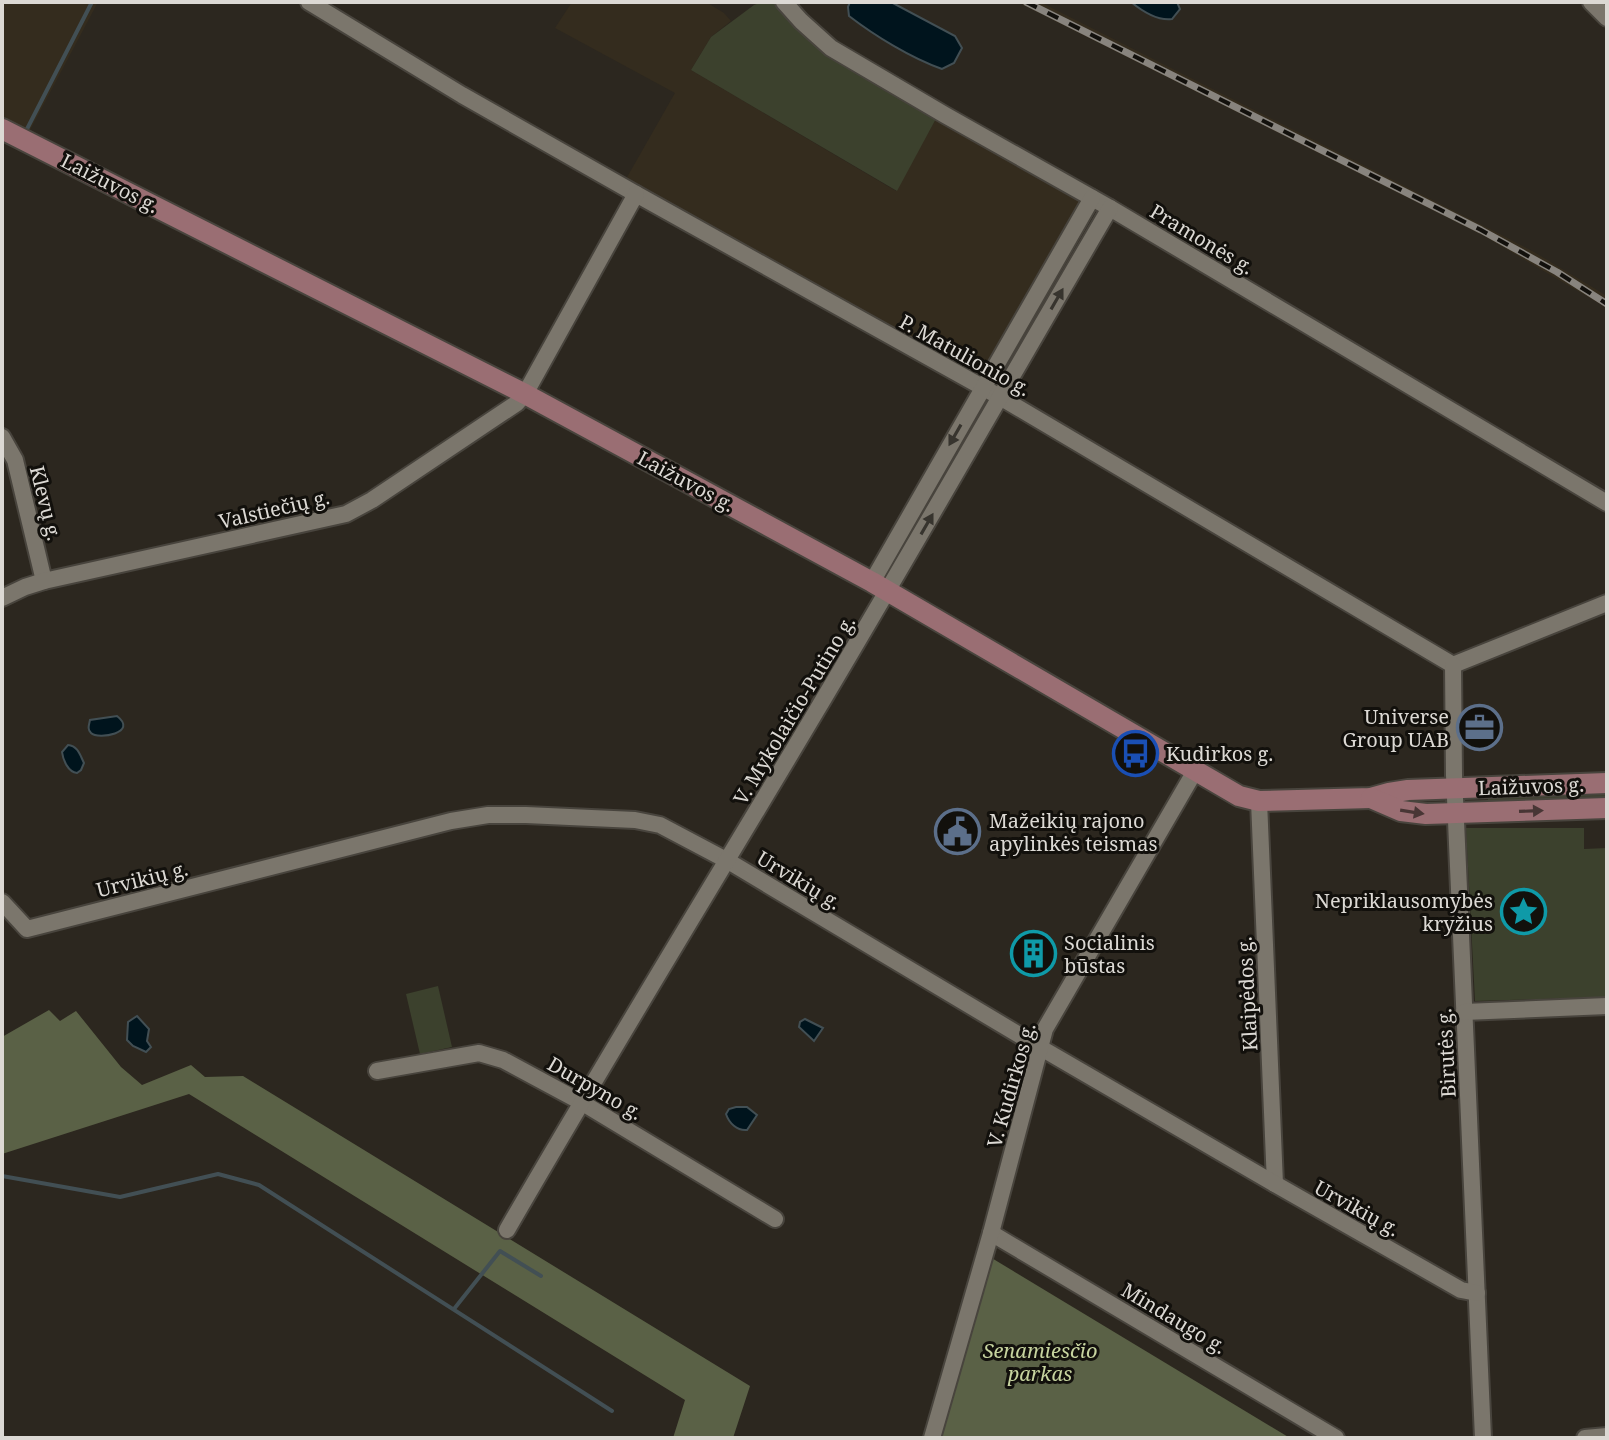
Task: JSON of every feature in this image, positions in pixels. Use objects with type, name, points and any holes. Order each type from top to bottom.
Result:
[{"type":"main road","name":"Laižuvos g.","points":[[2,129],[525,394],[880,586],[1239,796],[1259,801],[1371,798],[1408,790],[1607,783]]},
{"type":"main road","name":"Laižuvos g.","points":[[1371,798],[1401,811],[1426,814],[1607,808]]},
{"type":"street","name":"P. Matulionio g.","points":[[309,2],[462,95],[983,387],[1453,665]]},
{"type":"street","name":"Pramonės g.","points":[[784,2],[831,48],[1110,208],[1607,503]]},
{"type":"street","points":[[1591,2],[1607,18]]},
{"type":"street","points":[[525,394],[636,194]]},
{"type":"street","name":"V. Mykolaičio-Putino g.","points":[[507,1230],[728,861],[880,586],[983,387],[1092,198]]},
{"type":"street","name":"V. Mykolaičio-Putino g.","points":[[880,586],[1000,397],[1110,208]]},
{"type":"street","name":"Valstiečių g.","points":[[2,598],[44,581],[346,514],[372,500],[517,403],[525,394]]},
{"type":"street","name":"Klevų g.","points":[[2,437],[15,460],[44,581]]},
{"type":"street","points":[[1453,665],[1607,603]]},
{"type":"street","name":"Birutės g.","points":[[1453,665],[1455,789],[1483,1438]]},
{"type":"street","name":"V. Kudirkos g.","points":[[932,1438],[1045,1029],[1195,771]]},
{"type":"street","name":"Klaipėdos g.","points":[[1259,801],[1275,1184]]},
{"type":"street","name":"Urvikių g.","points":[[2,902],[27,929],[451,821],[488,815],[660,825],[728,861],[1275,1184],[1461,1290],[1477,1293]]},
{"type":"street","points":[[1464,1012],[1607,1006]]},
{"type":"street","name":"Durpyno g.","points":[[377,1071],[479,1053],[503,1060],[581,1102],[775,1219]]},
{"type":"street","name":"Mindaugo g.","points":[[991,1233],[1336,1438]]},
{"type":"street","points":[[1585,1438],[1607,1436]]},
{"type":"shaded area","points":[[2,2],[98,2],[28,134],[2,121]]},
{"type":"shaded area","points":[[572,2],[706,2],[731,21],[711,37],[691,70],[896,191],[938,115],[1080,199],[1082,204],[982,377],[978,378],[626,179],[675,93],[555,28]]},
{"type":"shaded area","points":[[1017,2],[1040,2],[1488,228],[1607,296],[1607,308],[1484,236]]},
{"type":"green space","points":[[762,2],[774,2],[807,34],[938,115],[897,191],[691,70],[711,37]]},
{"type":"green space","points":[[1607,789],[1607,800],[1488,805],[1488,794]]},
{"type":"green space","points":[[1466,828],[1584,828],[1584,849],[1607,848],[1607,997],[1475,1001]]},
{"type":"green space","points":[[438,986],[452,1047],[420,1054],[406,994]]},
{"type":"green space","points":[[49,1010],[60,1021],[76,1011],[121,1067],[142,1085],[191,1065],[205,1077],[243,1076],[750,1386],[733,1438],[673,1438],[685,1400],[189,1094],[2,1154],[2,1037]]},
{"type":"green space","name":"Senamiesčio parkas","points":[[990,1257],[1290,1438],[939,1438]]},
{"type":"water","points":[[850,2],[891,2],[955,36],[962,48],[954,63],[942,69],[894,46],[849,16]]},
{"type":"water","points":[[1131,2],[1177,2],[1180,9],[1172,19],[1161,18]]},
{"type":"water","points":[[117,716],[123,727],[115,734],[101,736],[90,731],[90,720]]},
{"type":"water","points":[[68,745],[76,749],[84,763],[77,773],[69,768],[64,759],[62,752]]},
{"type":"water","points":[[137,1016],[149,1029],[147,1041],[151,1047],[146,1052],[127,1040],[128,1022]]},
{"type":"water","points":[[805,1019],[823,1028],[814,1041],[799,1027]]},
{"type":"water","points":[[747,1107],[757,1115],[747,1130],[737,1128],[727,1117],[729,1109]]},
{"type":"waterway","points":[[27,129],[92,2]]},
{"type":"waterway","points":[[2,1176],[120,1197],[218,1174],[259,1185],[612,1411]]},
{"type":"waterway","points":[[454,1309],[500,1251],[541,1276]]},
{"type":"railway","points":[[1026,2],[1481,230],[1607,304]]},
{"type":"place","name":"Universe Group UAB","points":[[1480,727]]},
{"type":"place","name":"Kudirkos g.","points":[[1135,753]]},
{"type":"place","name":"Mažeikių rajono apylinkės teismas","points":[[958,831]]},
{"type":"place","name":"Nepriklausomybės kryžius","points":[[1524,911]]},
{"type":"place","name":"Socialinis būstas","points":[[1033,953]]}]
